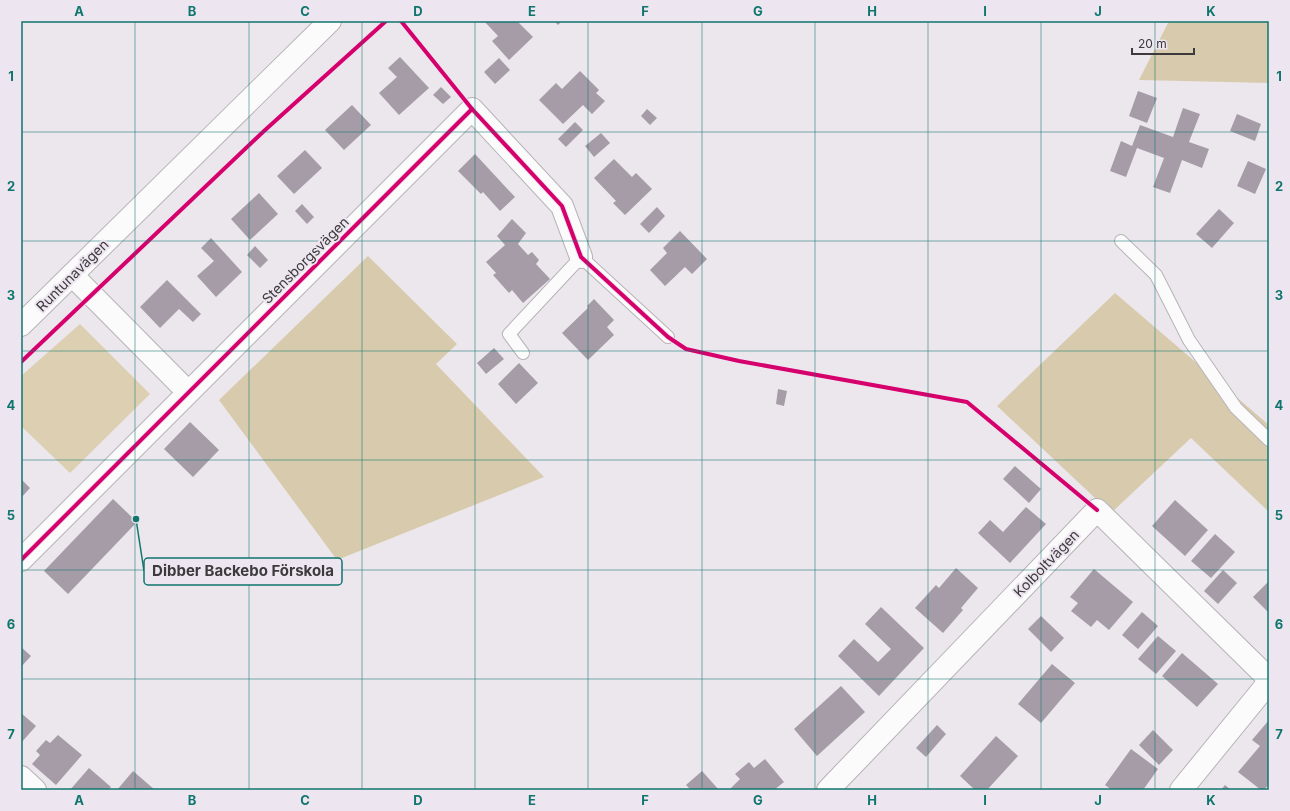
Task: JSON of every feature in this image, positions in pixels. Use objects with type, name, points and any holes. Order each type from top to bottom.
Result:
[{"type":"street","name":"Runtunavägen","points":[[21,325],[330,21]]},
{"type":"street","name":"Stensborgsvägen","points":[[21,560],[472,109],[562,206],[581,257]]},
{"type":"street","points":[[72,276],[188,392]]},
{"type":"street","name":"Kolboltvägen","points":[[828,790],[1097,510],[1269,679]]},
{"type":"street","points":[[1181,790],[1269,682]]},
{"type":"street","points":[[21,777],[35,790]]},
{"type":"lane","points":[[1121,241],[1156,275],[1193,346],[1236,408],[1269,440]]},
{"type":"lane","points":[[522,353],[510,334],[581,257],[668,337]]},
{"type":"shaded area","points":[[1169,21],[1269,21],[1269,83],[1139,80]]},
{"type":"shaded area","points":[[368,256],[457,344],[436,364],[544,477],[337,560],[219,400]]},
{"type":"shaded area","points":[[1115,293],[1269,425],[1269,512],[1191,438],[1111,513],[997,406]]},
{"type":"shaded area","points":[[80,324],[150,394],[70,473],[21,426],[21,376]]},
{"type":"building","points":[[484,21],[517,21],[533,37],[509,60],[492,41],[498,36]]},
{"type":"building","points":[[554,21],[562,21],[558,25]]},
{"type":"building","points":[[400,57],[429,88],[399,115],[379,93],[397,77],[388,68]]},
{"type":"building","points":[[499,58],[510,70],[495,84],[484,72]]},
{"type":"building","points":[[580,71],[599,90],[596,93],[605,101],[592,114],[583,105],[563,124],[539,100],[556,83],[562,89]]},
{"type":"building","points":[[441,87],[451,97],[443,104],[433,95]]},
{"type":"building","points":[[1138,91],[1157,98],[1147,123],[1129,116]]},
{"type":"building","points":[[352,105],[371,125],[344,150],[325,130]]},
{"type":"building","points":[[1183,108],[1200,114],[1189,142],[1209,149],[1202,168],[1182,160],[1170,193],[1153,187],[1164,158],[1137,148],[1126,177],[1110,171],[1121,141],[1132,146],[1140,125],[1173,137]]},
{"type":"building","points":[[647,109],[657,118],[650,125],[641,116]]},
{"type":"building","points":[[1237,114],[1261,124],[1255,141],[1230,131]]},
{"type":"building","points":[[575,122],[583,130],[566,147],[558,139]]},
{"type":"building","points":[[601,133],[610,143],[594,157],[585,146]]},
{"type":"building","points":[[305,150],[322,168],[294,194],[277,176]]},
{"type":"building","points":[[475,154],[515,197],[500,211],[483,192],[481,194],[458,171]]},
{"type":"building","points":[[614,159],[632,177],[636,173],[652,189],[625,215],[613,203],[616,201],[594,178]]},
{"type":"building","points":[[1248,161],[1266,169],[1255,194],[1237,186]]},
{"type":"building","points":[[259,193],[278,214],[250,240],[231,219]]},
{"type":"building","points":[[302,204],[314,217],[307,224],[295,211]]},
{"type":"building","points":[[657,207],[665,216],[649,233],[640,224]]},
{"type":"building","points":[[1219,209],[1234,223],[1212,248],[1196,234]]},
{"type":"building","points":[[512,219],[526,233],[518,244],[528,255],[532,252],[539,260],[536,264],[550,279],[523,303],[512,290],[509,293],[493,275],[496,273],[486,262],[505,245],[497,236]]},
{"type":"building","points":[[680,231],[707,259],[692,274],[685,267],[665,286],[650,270],[667,253],[663,248]]},
{"type":"building","points":[[211,238],[242,272],[216,297],[197,276],[214,261],[201,248]]},
{"type":"building","points":[[255,246],[268,260],[260,268],[247,255]]},
{"type":"building","points":[[167,280],[201,314],[193,322],[179,309],[160,328],[140,307]]},
{"type":"building","points":[[594,299],[614,320],[607,327],[614,335],[588,360],[562,333],[588,308],[587,306]]},
{"type":"building","points":[[494,348],[504,359],[486,374],[477,363]]},
{"type":"building","points":[[519,363],[538,383],[516,404],[498,384]]},
{"type":"building","points":[[778,389],[787,391],[784,406],[776,404]]},
{"type":"building","points":[[190,422],[219,450],[193,477],[164,449]]},
{"type":"building","points":[[1015,466],[1041,489],[1029,503],[1003,479]]},
{"type":"building","points":[[21,479],[30,488],[21,498]]},
{"type":"building","points":[[113,499],[137,522],[68,594],[44,571]]},
{"type":"building","points":[[1175,500],[1208,530],[1185,556],[1152,526]]},
{"type":"building","points":[[1026,507],[1046,524],[1010,563],[978,533],[990,520],[1003,532]]},
{"type":"building","points":[[1215,534],[1235,552],[1211,578],[1191,561]]},
{"type":"building","points":[[956,568],[978,588],[961,608],[963,610],[943,633],[915,608],[936,585],[939,588]]},
{"type":"building","points":[[1094,569],[1133,602],[1109,630],[1097,620],[1091,627],[1071,611],[1078,603],[1070,597]]},
{"type":"building","points":[[1223,570],[1237,583],[1218,604],[1204,591]]},
{"type":"building","points":[[1269,581],[1269,613],[1253,597]]},
{"type":"building","points":[[881,607],[924,648],[879,696],[838,656],[854,639],[878,662],[891,649],[865,624]]},
{"type":"building","points":[[1142,612],[1158,626],[1138,649],[1122,635]]},
{"type":"building","points":[[1041,616],[1064,638],[1051,652],[1028,629]]},
{"type":"building","points":[[1158,636],[1176,651],[1156,674],[1138,659]]},
{"type":"building","points":[[21,647],[31,656],[21,667]]},
{"type":"building","points":[[1182,653],[1218,684],[1197,707],[1162,676]]},
{"type":"building","points":[[1052,664],[1075,683],[1041,723],[1018,704]]},
{"type":"building","points":[[841,686],[865,712],[817,756],[794,729]]},
{"type":"building","points":[[21,713],[36,726],[21,743]]},
{"type":"building","points":[[1269,720],[1269,784],[1264,790],[1261,790],[1238,772],[1260,746],[1252,740]]},
{"type":"building","points":[[937,725],[946,734],[926,757],[916,748]]},
{"type":"building","points":[[1153,730],[1173,750],[1159,765],[1139,745]]},
{"type":"building","points":[[58,735],[82,755],[56,785],[32,764],[40,755],[36,751],[46,740],[50,743]]},
{"type":"building","points":[[996,736],[1018,756],[987,790],[975,790],[960,776]]},
{"type":"building","points":[[1131,749],[1158,769],[1143,790],[1112,790],[1105,785]]},
{"type":"building","points":[[765,759],[784,782],[774,790],[729,790],[740,779],[735,774],[749,762],[754,768]]},
{"type":"building","points":[[89,768],[111,787],[108,790],[70,790]]},
{"type":"building","points":[[133,771],[155,790],[117,790]]},
{"type":"building","points":[[702,771],[719,790],[691,790],[686,785]]},
{"type":"building","points":[[1225,785],[1231,790],[1221,790]]},
{"type":"cycle path","points":[[21,362],[264,131],[386,21]]},
{"type":"cycle path","points":[[401,21],[472,109]]},
{"type":"cycle path","points":[[21,560],[472,109],[562,206],[581,257],[668,337],[686,349],[739,361],[967,402],[1097,510]]},
{"type":"place","name":"Dibber Backebo Förskola","points":[[136,519]]}]
